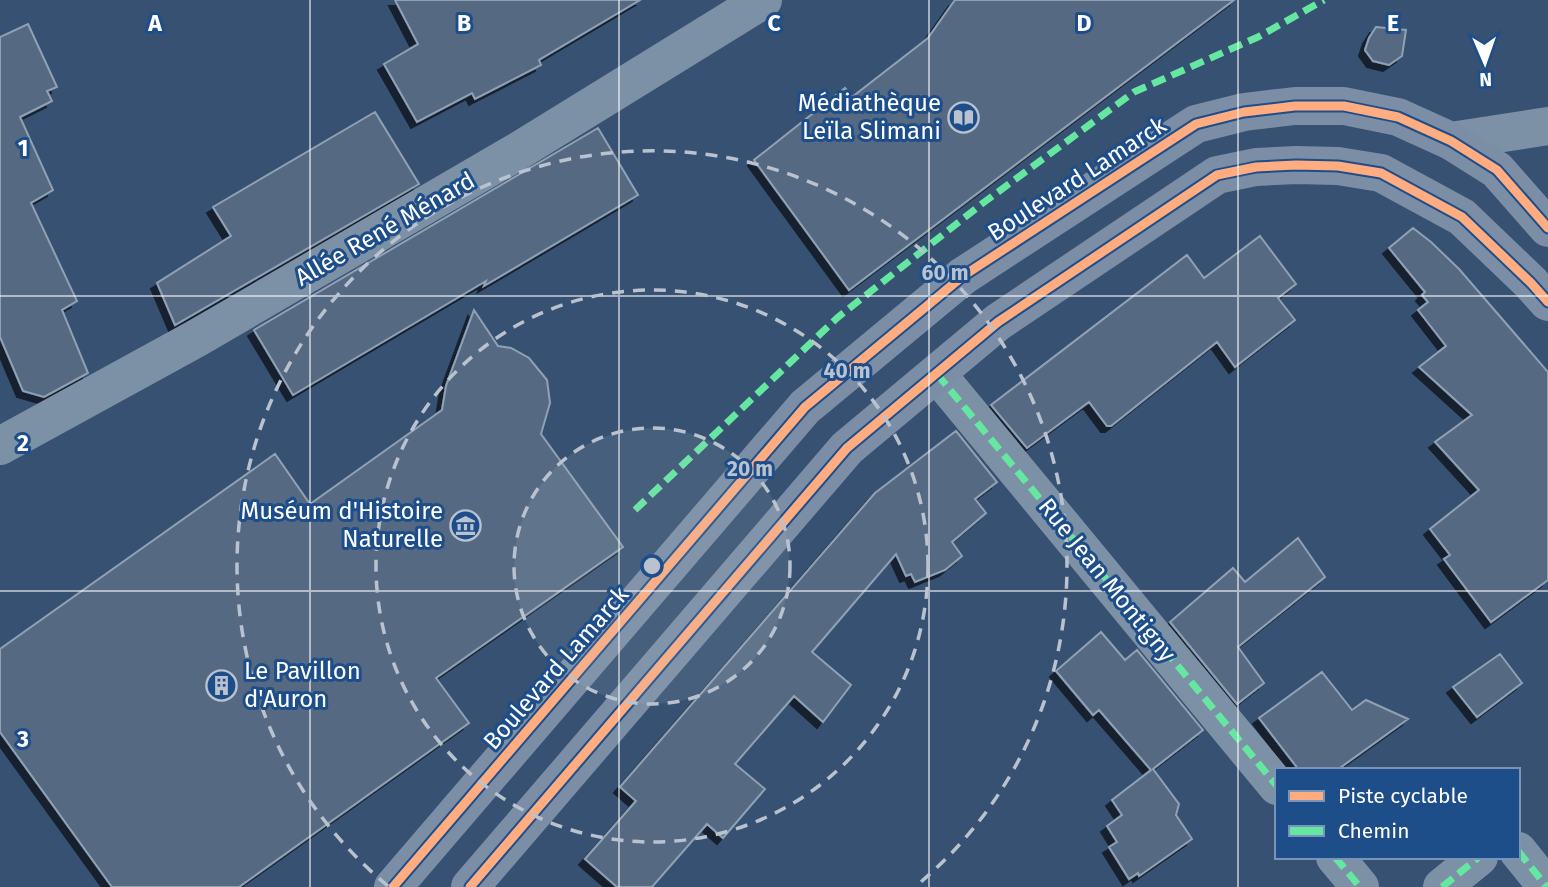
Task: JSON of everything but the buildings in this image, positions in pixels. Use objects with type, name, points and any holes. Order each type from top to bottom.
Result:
[{"type":"main road","name":"Boulevard Lamarck","points":[[393,887],[805,407],[963,276],[1196,124],[1244,112],[1295,106],[1343,106],[1398,117],[1451,141],[1497,170],[1548,228]]},
{"type":"main road","points":[[470,887],[847,448],[998,322],[1217,175],[1256,167],[1338,166],[1381,173],[1462,217],[1548,302]]},
{"type":"street","name":"Allée René Ménard","points":[[0,446],[197,338],[496,164],[763,0]]},
{"type":"street","points":[[1451,141],[1548,126]]},
{"type":"street","name":"Rue Jean Montigny","points":[[937,374],[1275,784]]},
{"type":"street","points":[[1520,853],[1547,887]]},
{"type":"street","points":[[1337,859],[1360,887]]},
{"type":"street","points":[[1441,887],[1476,859]]},
{"type":"marked path","points":[[635,510],[837,318],[983,203],[1134,92],[1258,37],[1324,0]]},
{"type":"marked path","points":[[937,374],[1275,784]]},
{"type":"marked path","points":[[1520,853],[1547,887]]},
{"type":"marked path","points":[[1337,859],[1360,887]]},
{"type":"marked path","points":[[1442,887],[1477,859]]},
{"type":"cycle path","points":[[393,887],[805,407],[963,276],[1196,124],[1244,112],[1295,106],[1344,106],[1398,117],[1451,141],[1497,170],[1548,228]]},
{"type":"cycle path","points":[[470,887],[847,448],[998,322],[1217,175],[1256,167],[1296,165],[1338,166],[1381,173],[1462,217],[1548,302]]},
{"type":"place","name":"Médiathèque Leïla Slimani","points":[[964,117]]},
{"type":"place","name":"Muséum d'Histoire Naturelle","points":[[466,525]]},
{"type":"place","name":"Le Pavillon d'Auron","points":[[221,685]]}]
